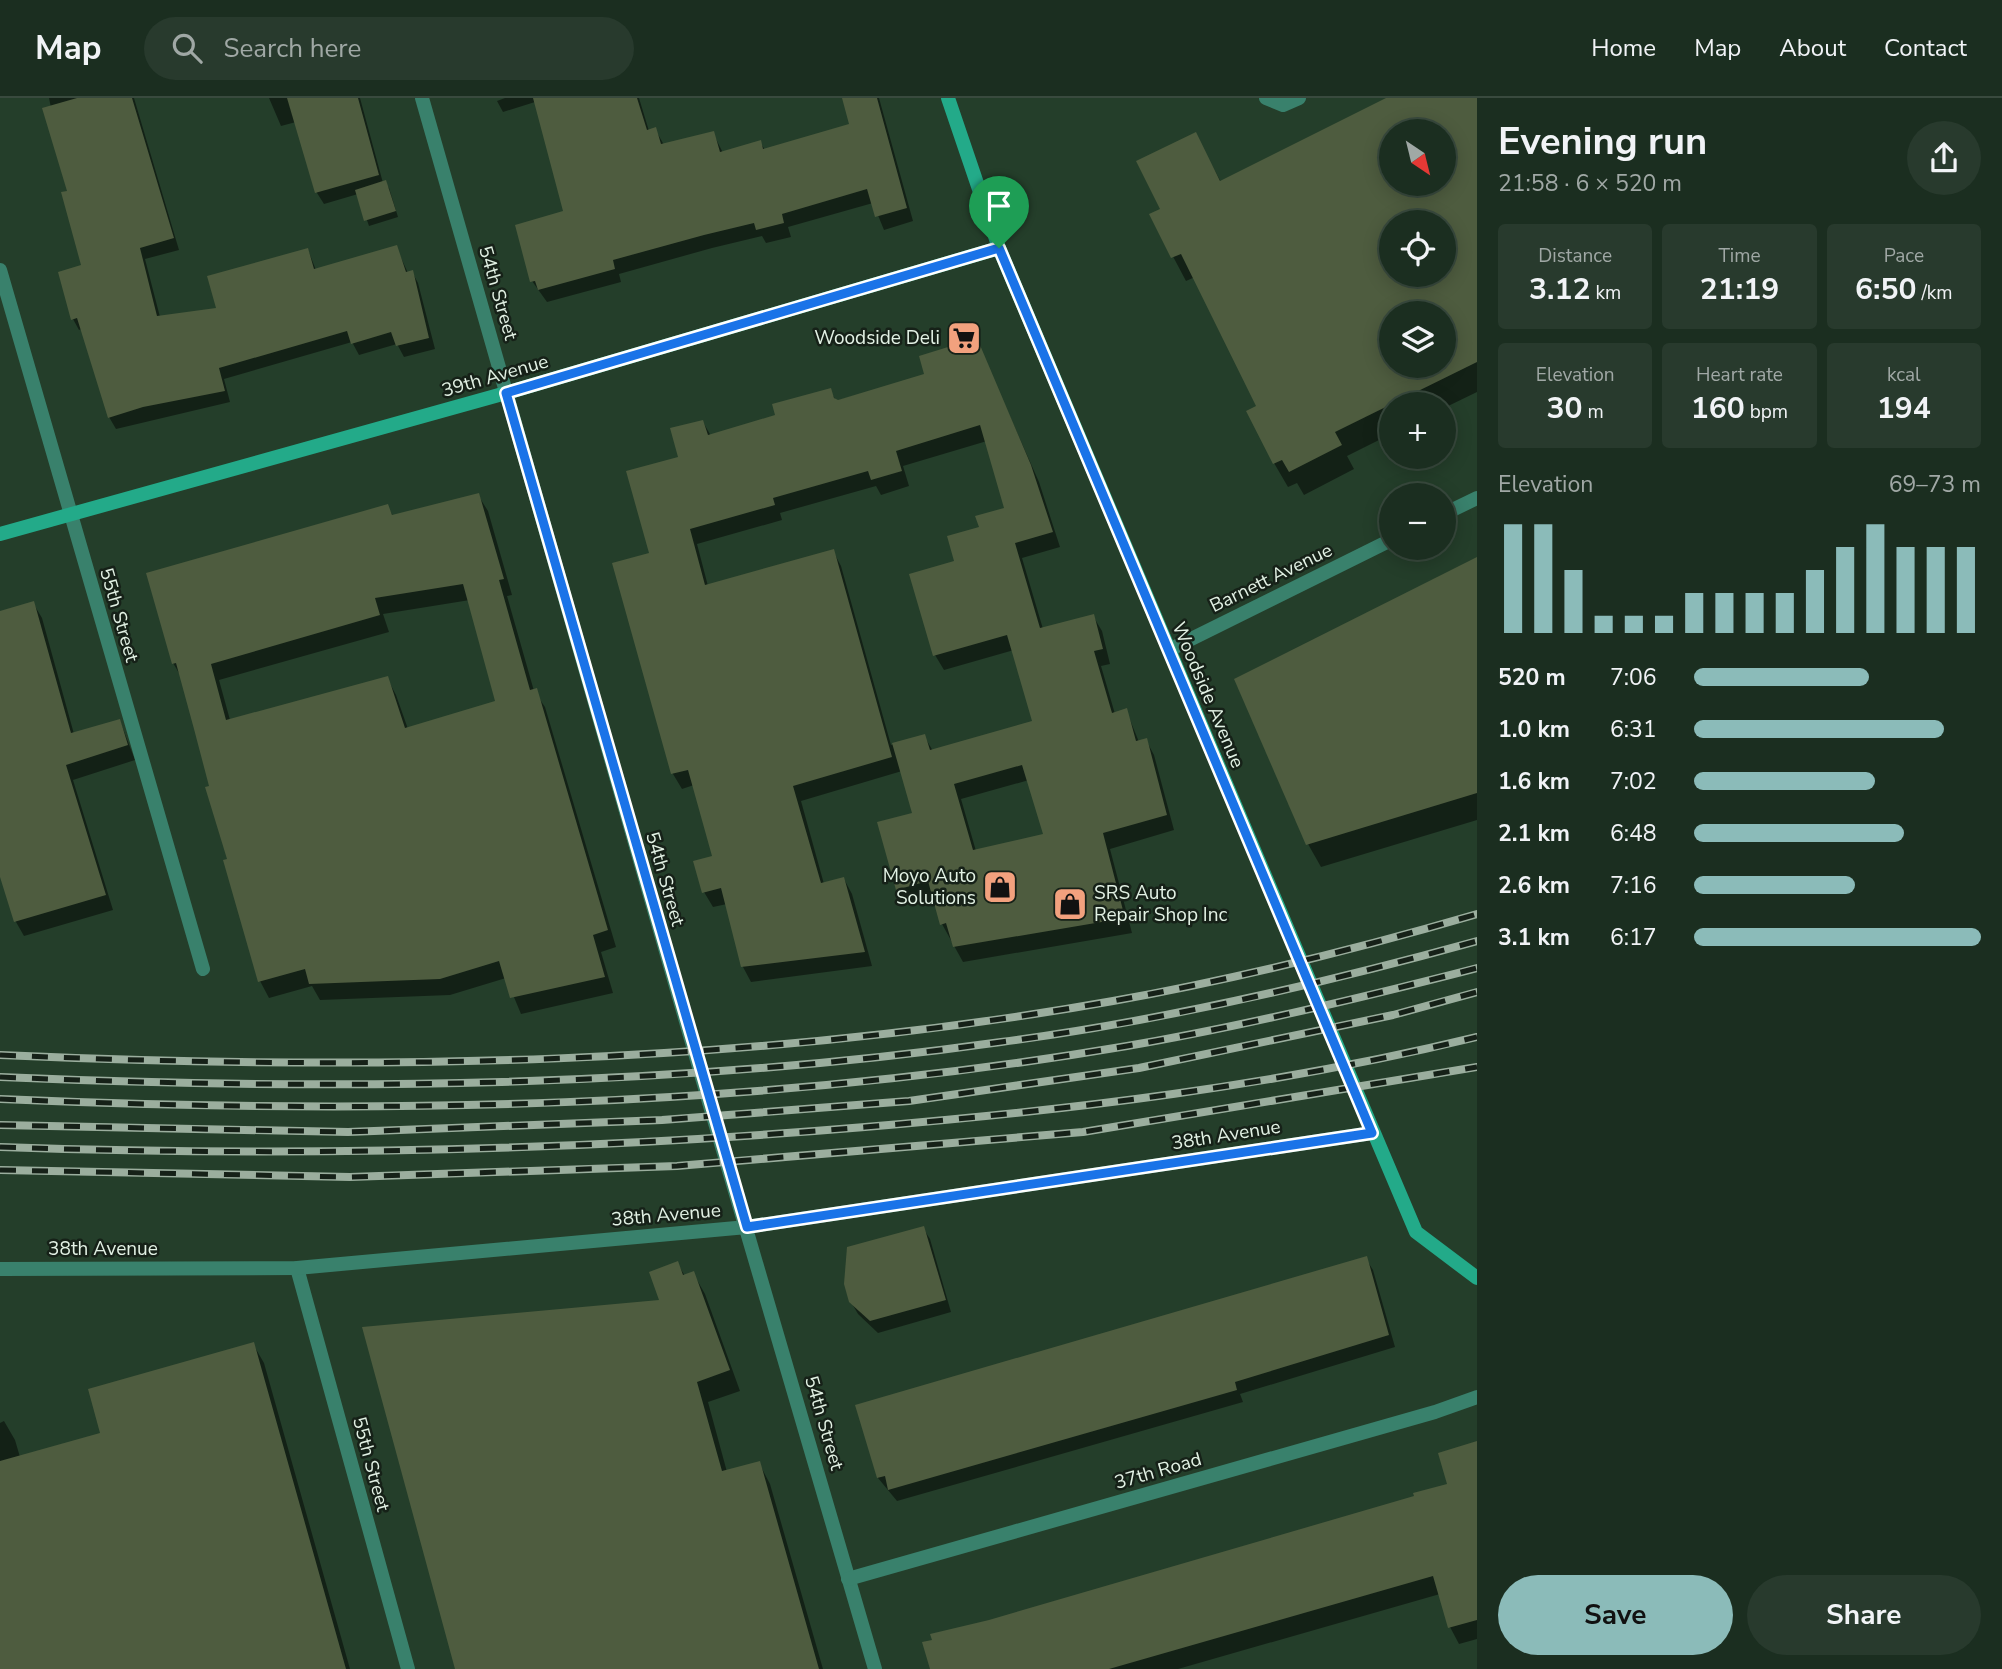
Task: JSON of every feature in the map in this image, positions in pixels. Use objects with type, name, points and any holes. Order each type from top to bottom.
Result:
[{"type":"street","name":"54th Street","points":[[422,98],[875,1669]]},
{"type":"street","name":"Woodside Avenue","points":[[948,98],[999,248],[1416,1232],[1477,1278]]},
{"type":"street","points":[[1266,98],[1283,105],[1298,98]]},
{"type":"street","name":"39th Avenue","points":[[0,534],[506,393],[999,248]]},
{"type":"street","name":"55th Street","points":[[0,270],[203,969]]},
{"type":"street","points":[[1456,508],[1477,498]]},
{"type":"street","name":"Barnett Avenue","points":[[1169,650],[1379,546]]},
{"type":"street","name":"38th Avenue","points":[[0,1269],[297,1268],[747,1227],[1372,1133]]},
{"type":"street","name":"55th Street","points":[[297,1268],[408,1669]]},
{"type":"street","name":"37th Road","points":[[849,1579],[1434,1412],[1477,1397]]},
{"type":"building","points":[[77,98],[132,98],[174,238],[140,248],[157,316],[216,308],[207,276],[308,248],[314,269],[397,245],[406,272],[413,270],[429,338],[396,346],[391,332],[351,344],[347,331],[219,368],[225,391],[143,407],[108,418],[77,318],[71,320],[58,272],[81,265],[61,192],[67,191],[42,108]]},
{"type":"building","points":[[287,98],[358,98],[379,175],[315,193]]},
{"type":"building","points":[[533,98],[637,98],[647,130],[656,127],[661,144],[714,131],[720,152],[761,140],[763,149],[849,124],[842,98],[877,98],[907,208],[875,217],[867,189],[782,214],[784,223],[756,230],[754,223],[704,235],[613,260],[615,269],[538,290],[535,281],[530,282],[515,225],[563,211]]},
{"type":"building","points":[[1386,98],[1477,98],[1477,362],[1456,372],[1456,301],[1379,301],[1379,378],[1445,378],[1416,392],[1379,392],[1379,410],[1335,432],[1342,445],[1289,472],[1282,460],[1273,464],[1246,411],[1256,406],[1181,254],[1171,258],[1149,214],[1160,209],[1136,161],[1196,132],[1220,181]]},
{"type":"building","points":[[386,180],[396,211],[364,221],[355,190]]},
{"type":"building","points":[[977,338],[1031,465],[1053,532],[1015,543],[1040,628],[1094,614],[1103,649],[1094,651],[1112,713],[1127,708],[1136,741],[1147,738],[1167,815],[1103,833],[1125,918],[953,947],[946,923],[940,925],[928,881],[896,890],[877,822],[912,813],[892,743],[925,734],[930,750],[1032,721],[1007,635],[933,656],[909,574],[954,561],[947,536],[979,527],[975,516],[1004,508],[980,425],[896,451],[902,471],[871,480],[868,471],[773,498],[775,505],[690,529],[705,585],[834,549],[892,757],[793,786],[821,883],[844,877],[865,952],[741,967],[721,888],[702,893],[693,861],[712,856],[688,770],[671,774],[612,563],[649,553],[626,471],[678,457],[670,428],[703,420],[708,435],[775,415],[772,404],[831,388],[834,398],[838,400],[924,374],[919,356]],"holes":[[[1022,765],[1043,834],[973,850],[954,784]]]},
{"type":"building","points":[[479,493],[504,579],[499,580],[530,690],[537,688],[608,930],[593,935],[605,977],[510,998],[499,961],[440,979],[309,984],[305,969],[258,982],[223,860],[227,859],[205,787],[209,786],[176,663],[172,664],[146,573],[388,504],[392,515]],"holes":[[[463,584],[495,701],[405,728],[388,676],[226,720],[211,664],[380,615],[375,598]]]},
{"type":"building","points":[[1477,557],[1477,793],[1306,845],[1234,679]]},
{"type":"building","points":[[34,601],[71,733],[120,719],[128,745],[66,765],[106,895],[14,922],[0,877],[0,611]]},
{"type":"building","points":[[924,1226],[946,1300],[870,1321],[849,1302],[844,1284],[847,1247]]},
{"type":"building","points":[[1367,1256],[1389,1335],[1235,1382],[1237,1390],[888,1490],[885,1476],[877,1478],[855,1405]]},
{"type":"building","points":[[678,1261],[683,1275],[694,1271],[730,1370],[697,1382],[722,1471],[760,1461],[819,1669],[455,1669],[362,1327],[659,1300],[649,1272]]},
{"type":"building","points":[[254,1342],[346,1669],[0,1669],[0,1461],[100,1433],[88,1389]]},
{"type":"building","points":[[1477,1441],[1477,1620],[1448,1628],[1433,1576],[1109,1669],[930,1669],[922,1642],[932,1640],[930,1634],[989,1620],[1414,1496],[1413,1493],[1447,1484],[1438,1453]]},
{"type":"railway","points":[[0,1055],[139,1060],[418,1062],[698,1051],[837,1039],[975,1023],[1113,1001],[1296,962],[1477,914]]},
{"type":"railway","points":[[0,1077],[251,1084],[376,1084],[502,1082],[752,1069],[1001,1042],[1121,1023],[1241,1000],[1477,941]]},
{"type":"railway","points":[[0,1099],[141,1104],[424,1106],[706,1095],[847,1083],[987,1067],[1215,1030],[1477,968]]},
{"type":"railway","points":[[0,1125],[348,1132],[662,1120],[909,1101],[1139,1068],[1393,1015],[1477,992]]},
{"type":"railway","points":[[0,1147],[216,1151],[433,1150],[649,1142],[865,1127],[1019,1113],[1249,1083],[1477,1037]]},
{"type":"railway","points":[[0,1170],[350,1177],[677,1166],[1083,1132],[1477,1067]]},
{"type":"place","name":"Woodside Deli","points":[[964,338]]},
{"type":"place","name":"Moyo Auto Solutions","points":[[1000,887]]},
{"type":"place","name":"SRS Auto Repair Shop Inc","points":[[1070,904]]},
{"type":"route","points":[[999,248],[1372,1133],[747,1227],[506,393],[999,248]]}]
